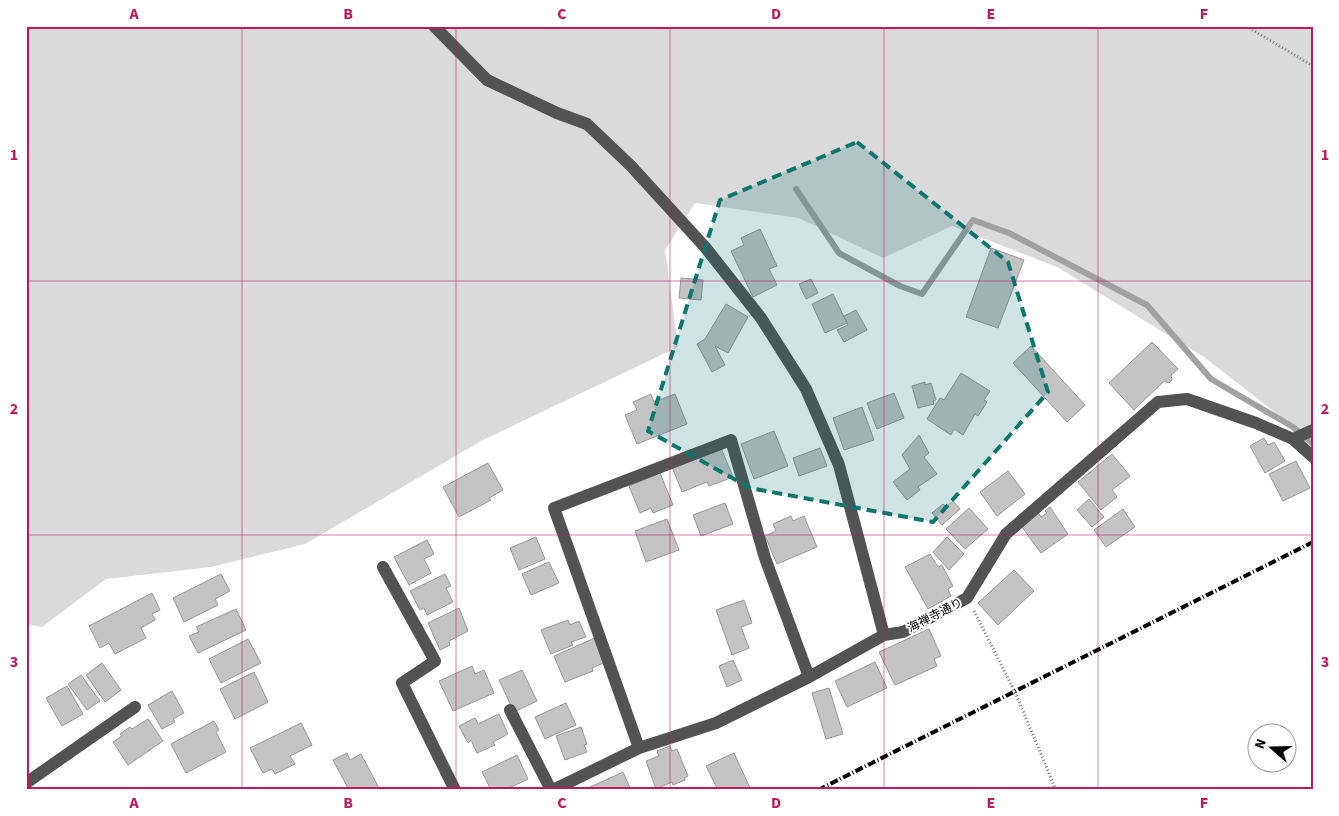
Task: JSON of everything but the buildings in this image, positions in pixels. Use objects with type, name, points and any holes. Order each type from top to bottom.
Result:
[{"type":"street","points":[[434,26],[487,80],[528,100],[587,124],[631,166],[705,247],[761,318],[806,389],[839,465],[884,635]]},
{"type":"street","name":"海禅寺通り","points":[[552,790],[639,748],[716,723],[809,677],[884,635],[902,632],[967,598],[1006,534],[1158,402],[1187,399],[1256,423],[1293,439],[1313,457]]},
{"type":"street","points":[[1293,439],[1313,430]]},
{"type":"street","points":[[639,748],[554,508],[731,440],[765,558],[809,677]]},
{"type":"street","points":[[383,567],[435,660],[402,683],[455,790]]},
{"type":"street","points":[[26,783],[135,707]]},
{"type":"street","points":[[510,710],[552,790]]},
{"type":"path","points":[[1246,26],[1313,66]]},
{"type":"path","points":[[967,598],[1015,692],[1056,790]]},
{"type":"highlighted area","points":[[857,142],[1008,262],[1048,392],[933,522],[750,488],[648,431],[720,200]]},
{"type":"shaded area","points":[[26,26],[1313,26],[1313,442],[1204,357],[1057,267],[952,226],[883,258],[799,218],[695,203],[665,250],[678,347],[481,441],[305,544],[211,567],[106,579],[42,627],[26,624]]},
{"type":"waterway","points":[[796,189],[839,253],[900,286],[922,294],[973,220],[1009,233],[1147,305],[1211,379],[1293,427],[1313,444]]},
{"type":"railway","points":[[818,790],[1313,542]]}]
